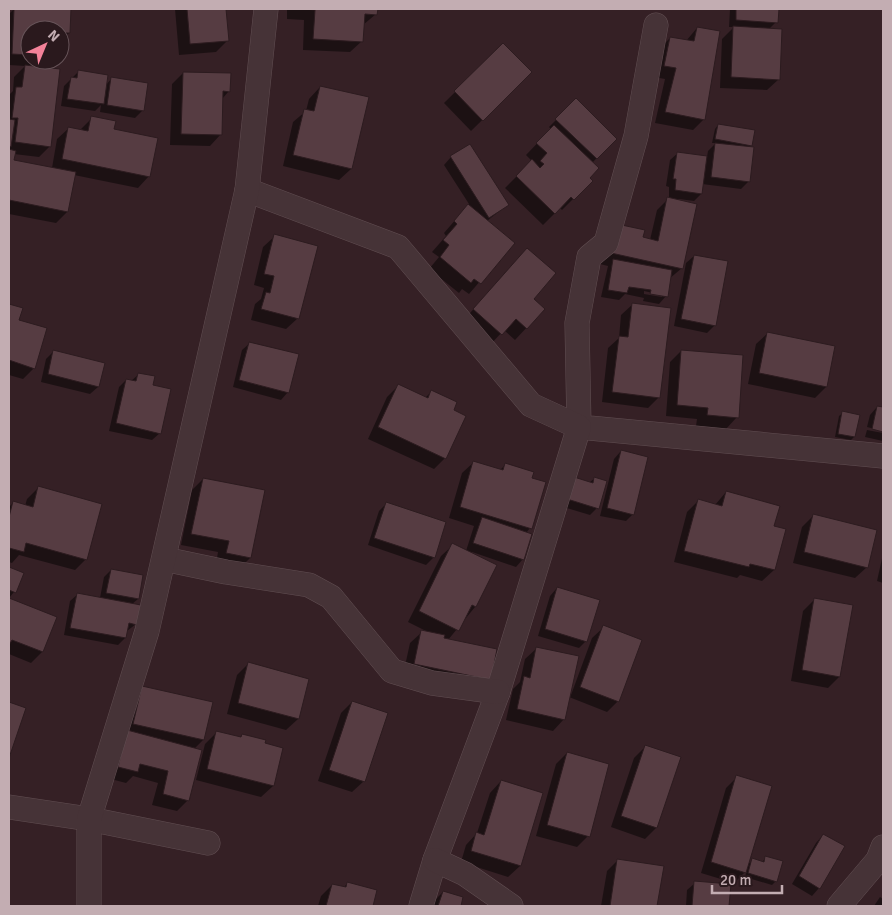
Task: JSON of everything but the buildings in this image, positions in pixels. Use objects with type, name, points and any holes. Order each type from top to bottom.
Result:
[{"type":"street","points":[[88,906],[89,819],[147,631],[247,190],[266,9]]},
{"type":"street","points":[[420,906],[435,860],[498,692],[579,427],[577,323],[588,257],[606,242],[636,136],[656,25]]},
{"type":"street","points":[[247,190],[398,247],[531,405],[579,427],[883,456]]},
{"type":"street","points":[[164,559],[226,572],[309,585],[331,596],[392,671],[432,683],[498,692]]},
{"type":"street","points":[[9,806],[89,819],[208,843]]},
{"type":"street","points":[[839,906],[878,860],[883,847]]},
{"type":"street","points":[[435,860],[465,874],[511,906]]}]
